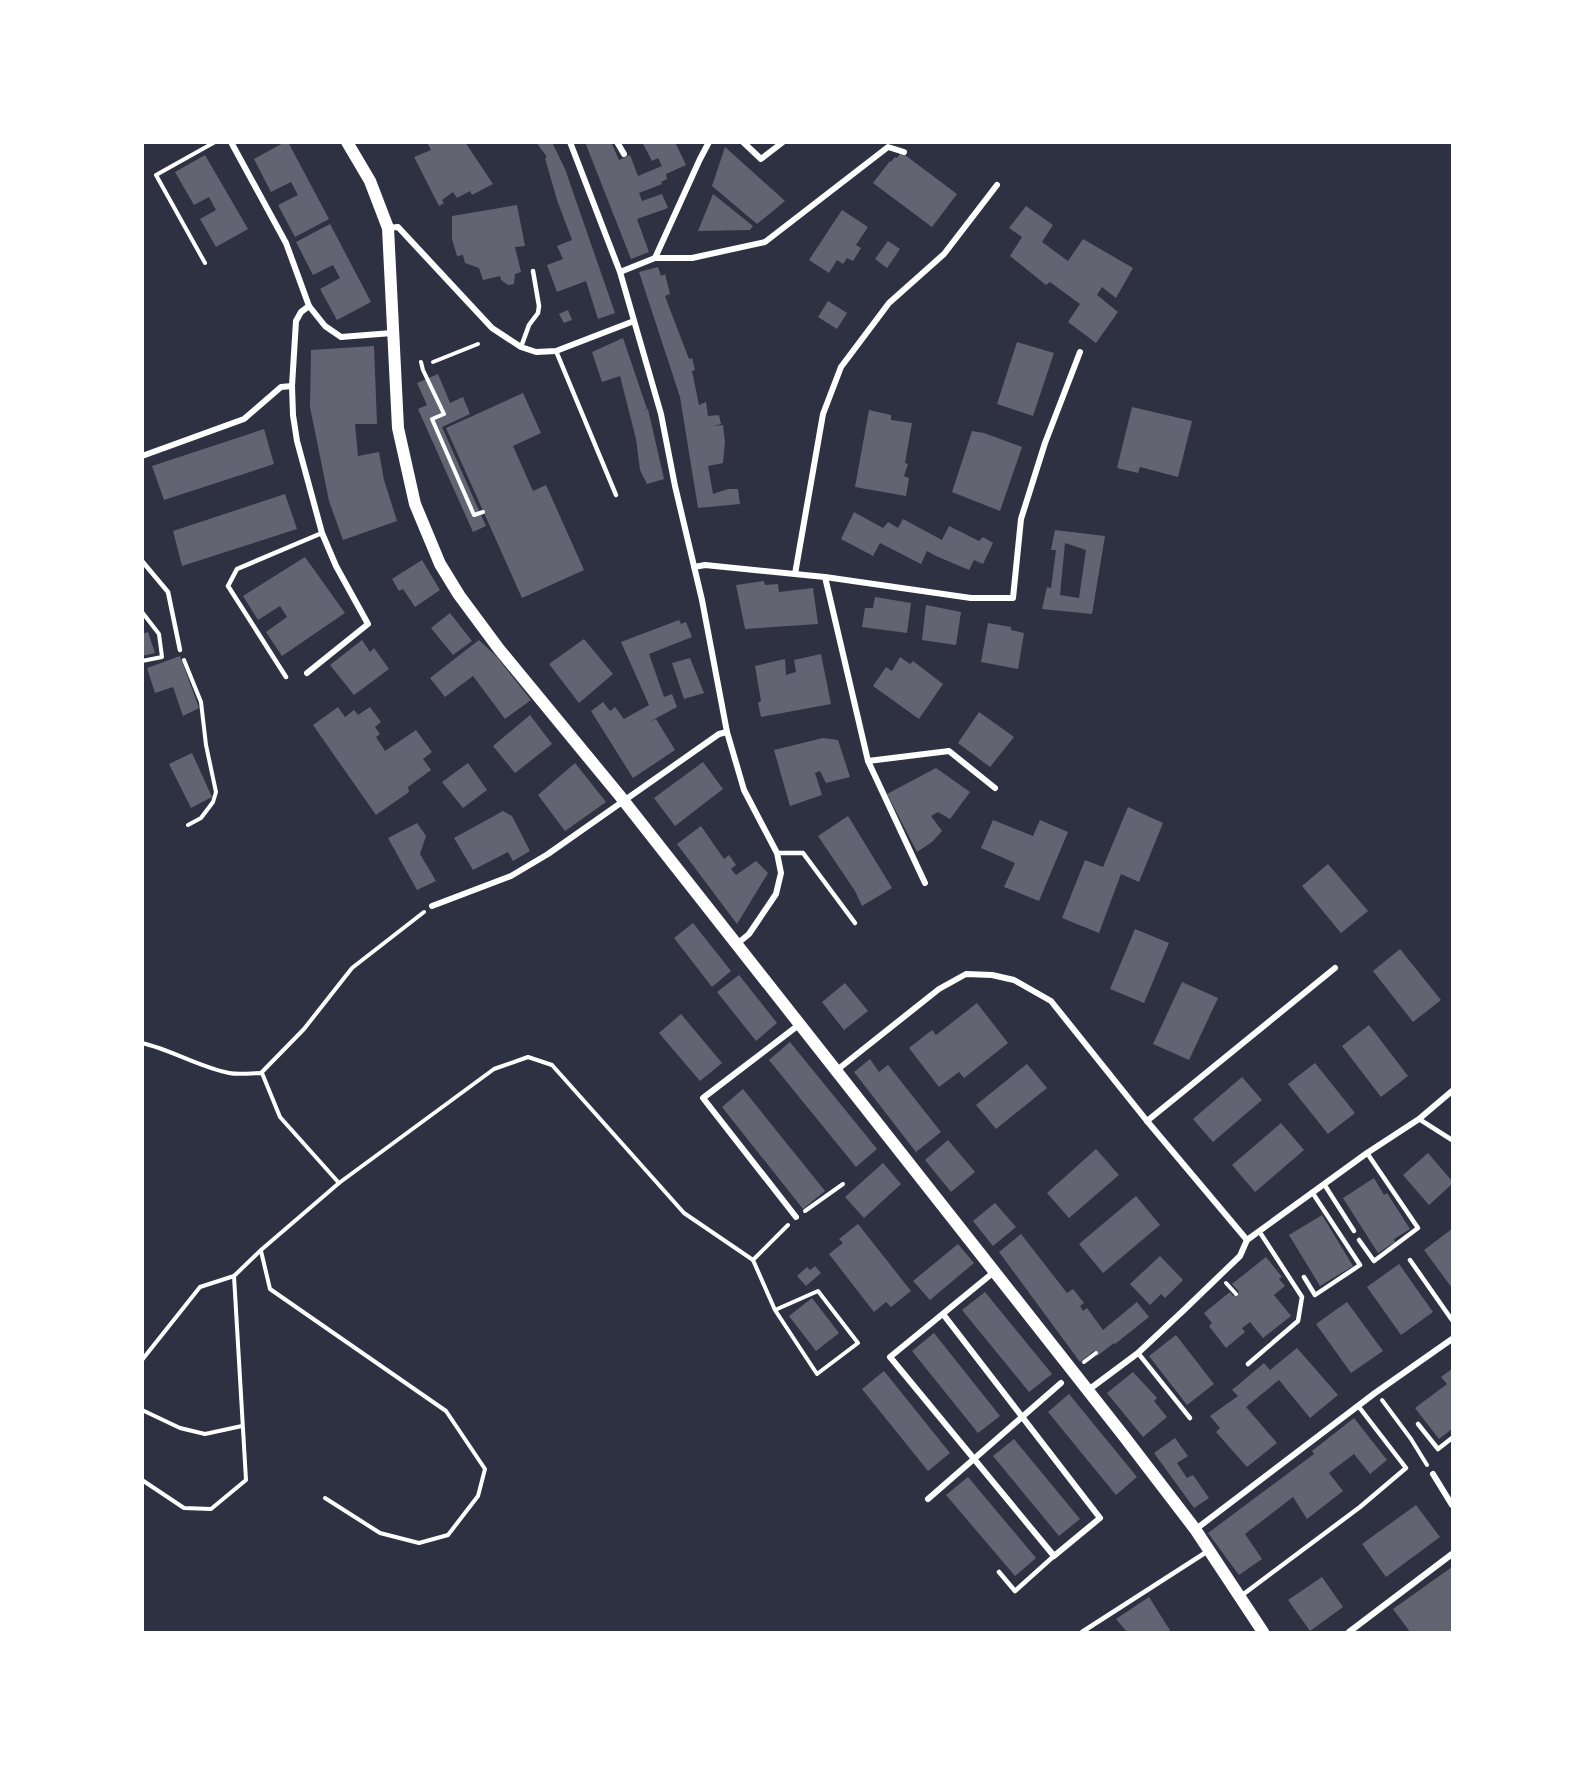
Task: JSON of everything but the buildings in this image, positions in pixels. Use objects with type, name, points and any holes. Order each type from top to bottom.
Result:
[{"type":"main road","points":[[347,142],[370,181],[388,228],[398,428],[415,504],[440,564],[459,596],[837,1070],[1195,1529],[1263,1632]]},
{"type":"street","points":[[231,142],[286,243],[309,306],[325,326],[341,337],[392,333]]},
{"type":"street","points":[[570,142],[620,272],[661,414],[675,486],[702,600],[727,732],[744,790],[777,853],[781,873],[776,894],[749,934],[736,945]]},
{"type":"street","points":[[617,142],[624,154]]},
{"type":"street","points":[[655,258],[699,159],[709,142]]},
{"type":"street","points":[[743,142],[761,159],[783,142]]},
{"type":"street","points":[[620,272],[655,258],[693,258],[765,242],[888,147],[904,152]]},
{"type":"street","points":[[795,574],[823,414],[841,368],[868,329],[890,303],[944,254],[997,185]]},
{"type":"street","points":[[388,228],[398,227],[492,328],[521,347],[536,352],[556,351],[634,321]]},
{"type":"street","points":[[307,672],[368,624],[336,566],[322,533],[297,441],[292,386],[296,321],[301,312],[309,306]]},
{"type":"street","points":[[694,567],[705,565],[825,577],[971,598],[1012,598],[1021,519],[1045,444],[1080,352]]},
{"type":"street","points":[[142,456],[244,419],[281,387],[292,386]]},
{"type":"street","points":[[825,577],[868,761],[925,883]]},
{"type":"street","points":[[432,906],[511,876],[548,854],[719,734],[727,732]]},
{"type":"street","points":[[868,761],[949,751],[996,788]]},
{"type":"street","points":[[1147,1121],[1335,968]]},
{"type":"street","points":[[837,1070],[939,989],[966,974],[992,975],[1014,980],[1051,1001],[1147,1121],[1247,1240]]},
{"type":"street","points":[[796,1217],[703,1098],[800,1024]]},
{"type":"street","points":[[1087,1391],[1138,1353],[1240,1256],[1247,1240],[1367,1153],[1419,1119],[1452,1091]]},
{"type":"street","points":[[943,1314],[1100,1518],[1054,1556],[890,1357],[994,1272]]},
{"type":"street","points":[[1195,1529],[1375,1393],[1452,1342]]},
{"type":"street","points":[[928,1499],[973,1457],[1061,1383]]},
{"type":"street","points":[[1433,1474],[1452,1505]]},
{"type":"street","points":[[1348,1632],[1452,1554]]},
{"type":"lane","points":[[521,347],[524,335],[538,313],[539,306],[533,271]]},
{"type":"lane","points":[[556,351],[616,495]]},
{"type":"lane","points":[[286,677],[228,586],[237,569],[322,533]]},
{"type":"lane","points":[[142,561],[168,592],[180,650]]},
{"type":"lane","points":[[777,853],[803,853],[855,923]]},
{"type":"lane","points":[[1419,1119],[1452,1140]]},
{"type":"lane","points":[[1359,1240],[1374,1261],[1418,1228],[1367,1153]]},
{"type":"lane","points":[[1324,1184],[1354,1231]]},
{"type":"lane","points":[[1304,1277],[1315,1295],[1360,1265],[1312,1192]]},
{"type":"lane","points":[[1248,1364],[1298,1321],[1302,1297],[1259,1231]]},
{"type":"lane","points":[[1410,1260],[1452,1320]]},
{"type":"lane","points":[[1138,1353],[1190,1418]]},
{"type":"lane","points":[[1241,1596],[1360,1507],[1406,1468],[1359,1407]]},
{"type":"lane","points":[[1418,1424],[1438,1449],[1452,1438]]},
{"type":"lane","points":[[1082,1632],[1210,1550]]},
{"type":"lane","points":[[999,1572],[1015,1591],[1054,1556]]},
{"type":"path","points":[[205,263],[156,175],[215,142]]},
{"type":"path","points":[[433,362],[478,344]]},
{"type":"path","points":[[422,362],[423,370],[444,414],[432,419],[474,515],[483,512]]},
{"type":"path","points":[[142,612],[159,633],[180,650],[201,702],[206,745],[216,792],[213,802],[201,818],[188,825]]},
{"type":"path","points":[[142,661],[162,657],[159,633]]},
{"type":"path","points":[[142,1043],[160,1047],[199,1064],[230,1073],[262,1072],[304,1029],[352,968],[432,906]]},
{"type":"path","points":[[142,1360],[200,1287],[234,1276],[339,1183],[494,1069],[528,1057],[552,1065],[684,1213],[753,1260],[775,1310],[818,1374],[858,1343],[818,1291],[775,1310]]},
{"type":"path","points":[[262,1072],[280,1117],[339,1183]]},
{"type":"path","points":[[753,1260],[796,1217],[843,1184]]},
{"type":"path","points":[[261,1250],[270,1289],[446,1411],[485,1469],[477,1496],[448,1535],[419,1543],[380,1533],[325,1498]]},
{"type":"path","points":[[142,1480],[184,1508],[211,1509],[246,1480],[234,1276]]},
{"type":"path","points":[[1224,1280],[1236,1294]]},
{"type":"path","points":[[1086,1360],[1096,1353]]},
{"type":"path","points":[[1384,1403],[1433,1474]]},
{"type":"path","points":[[142,1410],[180,1428],[206,1434],[242,1426]]}]
